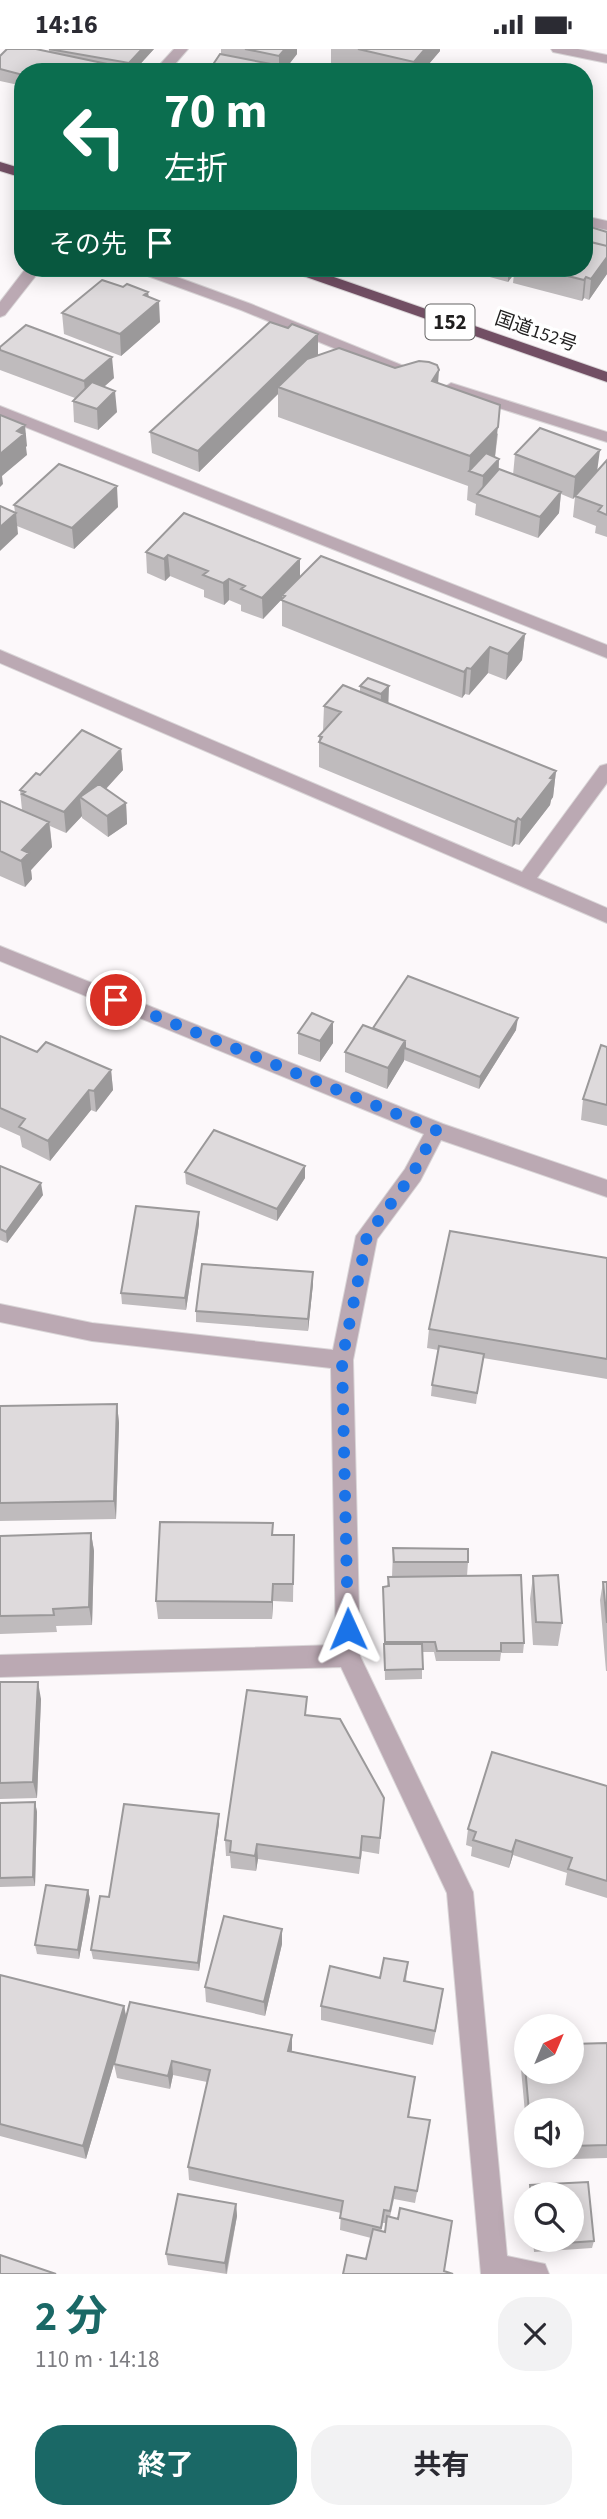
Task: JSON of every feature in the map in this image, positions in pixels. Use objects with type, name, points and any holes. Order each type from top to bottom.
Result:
[{"type":"highway","name":"国道152号","points":[[320,277],[607,377]]},
{"type":"street","points":[[168,63],[181,49]]},
{"type":"street","points":[[558,49],[607,59]]},
{"type":"street","points":[[0,312],[27,277]]},
{"type":"street","points":[[164,277],[432,382],[607,437]]},
{"type":"street","points":[[0,411],[607,652]]},
{"type":"street","points":[[0,656],[607,916]]},
{"type":"street","points":[[526,881],[607,770]]},
{"type":"street","points":[[0,953],[436,1130],[607,1189]]},
{"type":"street","points":[[436,1130],[412,1175],[367,1236],[342,1360],[348,1656],[460,1892],[495,2271],[536,2274]]},
{"type":"street","points":[[0,1313],[92,1332],[342,1360]]},
{"type":"street","points":[[0,1666],[348,1656]]},
{"type":"building","points":[[7,49],[36,49],[102,63],[14,63],[14,73],[0,69],[0,56]]},
{"type":"building","points":[[49,49],[142,49],[129,63]]},
{"type":"building","points":[[245,49],[285,49],[279,56]]},
{"type":"building","points":[[358,49],[425,49],[414,62]]},
{"type":"building","points":[[220,54],[266,63],[214,63]]},
{"type":"building","points":[[593,228],[607,232],[607,246],[593,243]]},
{"type":"building","points":[[593,242],[607,246],[607,257],[593,276]]},
{"type":"building","points":[[102,280],[123,287],[127,284],[148,292],[144,295],[159,301],[120,334],[62,313]]},
{"type":"building","points":[[270,322],[288,328],[292,324],[318,334],[198,451],[150,432]]},
{"type":"building","points":[[26,325],[112,357],[84,381],[0,350],[0,347]]},
{"type":"building","points":[[339,348],[395,368],[419,361],[437,365],[439,370],[432,381],[500,405],[498,427],[470,456],[278,387],[307,359]]},
{"type":"building","points":[[92,382],[115,391],[97,409],[73,401]]},
{"type":"building","points":[[0,415],[25,425],[17,431],[24,434],[0,454]]},
{"type":"building","points":[[540,428],[600,450],[575,477],[515,454]]},
{"type":"building","points":[[486,453],[499,459],[483,476],[469,471]]},
{"type":"building","points":[[607,460],[607,515],[598,511],[602,506],[575,496]]},
{"type":"building","points":[[59,464],[117,486],[72,528],[14,505]]},
{"type":"building","points":[[499,469],[561,492],[540,517],[477,494]]},
{"type":"building","points":[[0,506],[16,513],[0,527]]},
{"type":"building","points":[[184,513],[300,559],[262,598],[241,589],[245,586],[229,579],[223,583],[203,575],[208,571],[168,555],[164,559],[146,552]]},
{"type":"building","points":[[321,556],[525,634],[508,654],[490,647],[471,669],[467,668],[464,672],[281,600],[285,596],[282,595]]},
{"type":"building","points":[[368,678],[389,686],[381,694],[360,686]]},
{"type":"building","points":[[343,685],[556,771],[550,778],[553,779],[521,820],[518,818],[515,822],[319,742],[322,737],[319,736],[341,712],[324,706]]},
{"type":"building","points":[[82,730],[121,749],[64,812],[22,794],[25,792],[20,790],[36,773],[40,775]]},
{"type":"building","points":[[99,784],[126,803],[107,816],[80,797]]},
{"type":"building","points":[[0,801],[49,822],[22,850],[29,853],[21,861],[0,851]]},
{"type":"building","points":[[408,976],[518,1018],[480,1077],[405,1048],[405,1041],[373,1028]]},
{"type":"building","points":[[312,1013],[333,1022],[320,1041],[298,1033]]},
{"type":"building","points":[[363,1025],[405,1041],[388,1068],[345,1052]]},
{"type":"building","points":[[0,1036],[37,1052],[46,1042],[111,1070],[94,1091],[89,1090],[48,1141],[19,1127],[25,1119],[0,1108]]},
{"type":"building","points":[[601,1045],[607,1047],[607,1105],[583,1099]]},
{"type":"building","points":[[214,1130],[305,1166],[277,1209],[185,1172]]},
{"type":"building","points":[[0,1166],[41,1183],[6,1232],[0,1229]]},
{"type":"building","points":[[136,1206],[199,1212],[185,1298],[121,1293]]},
{"type":"building","points":[[450,1231],[607,1258],[607,1359],[429,1329]]},
{"type":"building","points":[[202,1264],[313,1272],[308,1319],[196,1311]]},
{"type":"building","points":[[439,1346],[484,1354],[477,1393],[432,1385]]},
{"type":"building","points":[[117,1404],[114,1501],[0,1503],[0,1406]]},
{"type":"building","points":[[160,1522],[273,1523],[272,1535],[294,1535],[293,1584],[273,1584],[272,1602],[156,1601]]},
{"type":"building","points":[[91,1533],[89,1607],[53,1609],[54,1615],[0,1616],[0,1536]]},
{"type":"building","points":[[393,1548],[468,1549],[468,1562],[394,1562]]},
{"type":"building","points":[[521,1575],[524,1643],[501,1643],[501,1651],[437,1651],[435,1642],[385,1642],[383,1587],[389,1586],[388,1577]]},
{"type":"building","points":[[558,1575],[562,1623],[536,1622],[533,1576]]},
{"type":"building","points":[[603,1582],[607,1582],[607,1623]]},
{"type":"building","points":[[384,1644],[422,1644],[423,1669],[385,1670]]},
{"type":"building","points":[[0,1682],[38,1682],[33,1782],[0,1783]]},
{"type":"building","points":[[247,1690],[307,1697],[305,1715],[340,1719],[384,1798],[380,1838],[362,1836],[360,1858],[257,1844],[255,1856],[230,1852],[231,1841],[225,1840]]},
{"type":"building","points":[[492,1752],[607,1786],[607,1881],[568,1869],[572,1858],[516,1840],[512,1852],[473,1840],[476,1832],[468,1829]]},
{"type":"building","points":[[35,1802],[33,1877],[0,1878],[0,1803]]},
{"type":"building","points":[[124,1804],[219,1814],[198,1963],[91,1950],[100,1896],[109,1897]]},
{"type":"building","points":[[46,1885],[88,1890],[78,1950],[35,1945]]},
{"type":"building","points":[[224,1916],[282,1929],[264,2002],[205,1987]]},
{"type":"building","points":[[384,1958],[408,1962],[404,1981],[443,1989],[435,2031],[321,2006],[330,1966],[380,1978]]},
{"type":"building","points":[[0,1975],[124,2006],[83,2146],[0,2124]]},
{"type":"building","points":[[130,2002],[292,2035],[288,2051],[415,2077],[408,2117],[430,2120],[417,2191],[395,2187],[390,2211],[384,2210],[381,2228],[340,2218],[343,2201],[188,2167],[210,2070],[172,2061],[168,2076],[114,2064]]},
{"type":"building","points":[[607,2043],[607,2145],[584,2146],[584,2098],[528,2098],[527,2084],[584,2084],[584,2044]]},
{"type":"building","points":[[584,2182],[588,2182],[594,2241],[584,2242]]},
{"type":"building","points":[[178,2194],[236,2204],[225,2263],[166,2254]]},
{"type":"building","points":[[400,2208],[452,2221],[444,2271],[453,2274],[343,2274],[347,2255],[366,2259],[373,2229],[385,2232],[387,2216],[398,2219]]},
{"type":"building","points":[[0,2255],[56,2274],[0,2274]]},
{"type":"route","points":[[116,1000],[436,1130],[412,1175],[367,1236],[342,1360],[348,1629]]}]
